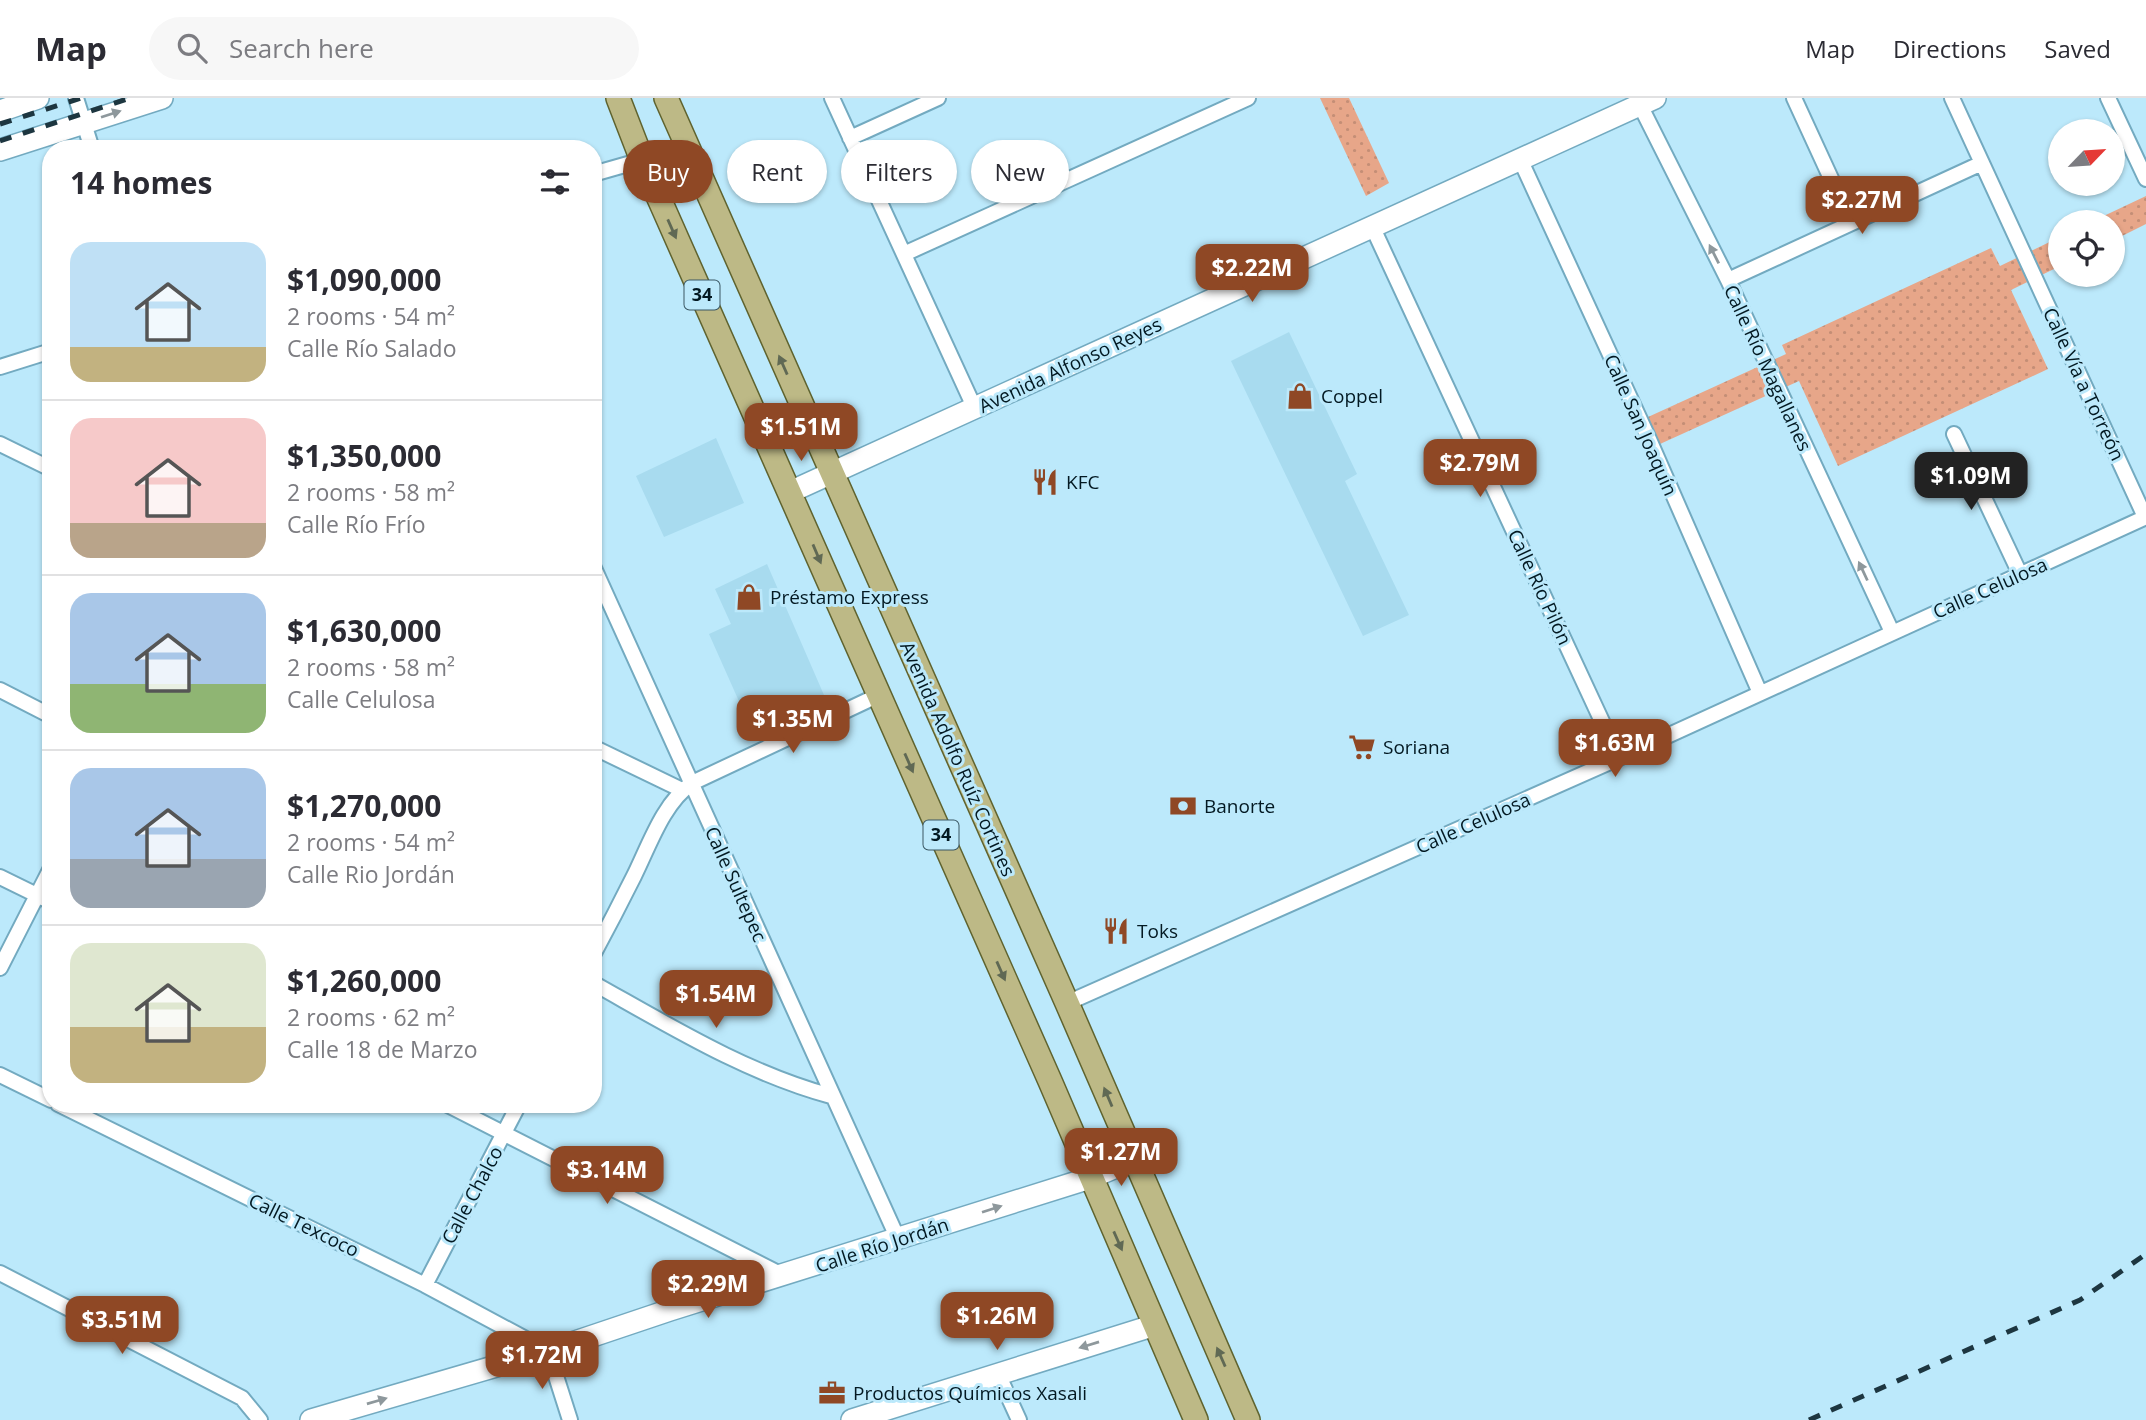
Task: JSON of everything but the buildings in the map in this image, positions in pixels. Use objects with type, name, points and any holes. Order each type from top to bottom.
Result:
[{"type":"main road","name":"34","points":[[618,98],[634,140]]},
{"type":"main road","name":"Avenida Adolfo Ruíz Cortines","points":[[666,98],[1067,1003],[1248,1420]]},
{"type":"main road","name":"34","points":[[661,203],[1196,1420]]},
{"type":"street","points":[[0,111],[38,98]]},
{"type":"street","points":[[76,98],[89,140]]},
{"type":"street","points":[[0,150],[162,98]]},
{"type":"street","points":[[832,98],[975,408]]},
{"type":"street","points":[[849,138],[938,98]]},
{"type":"street","points":[[904,254],[1248,98]]},
{"type":"street","points":[[1794,98],[1851,222]]},
{"type":"street","name":"Calle Vía a Torreón","points":[[1952,98],[2146,517]]},
{"type":"street","points":[[2108,98],[2146,179]]},
{"type":"street","name":"Avenida Alfonso Reyes","points":[[790,492],[1648,102]]},
{"type":"street","name":"Calle Río Magallanes","points":[[1648,102],[1892,632]]},
{"type":"street","name":"Calle San Joaquín","points":[[1520,159],[1648,437],[1760,693]]},
{"type":"street","points":[[1728,280],[1982,163]]},
{"type":"street","points":[[602,171],[623,165]]},
{"type":"street","name":"Calle Río Pilón","points":[[1372,226],[1619,758]]},
{"type":"street","points":[[0,367],[42,354]]},
{"type":"street","points":[[1954,434],[2020,574]]},
{"type":"street","points":[[0,444],[42,465]]},
{"type":"street","name":"Calle Celulosa","points":[[1067,1003],[1619,758],[2146,517]]},
{"type":"street","name":"Calle Sultepec","points":[[602,587],[687,786],[898,1239]]},
{"type":"street","points":[[0,690],[42,711]]},
{"type":"street","points":[[602,937],[658,828],[675,798],[687,786],[879,695]]},
{"type":"street","points":[[602,751],[687,786]]},
{"type":"street","points":[[0,877],[42,898]]},
{"type":"street","points":[[0,968],[42,902]]},
{"type":"street","points":[[602,988],[747,1066],[786,1083],[831,1096]]},
{"type":"street","points":[[0,1076],[42,1096]]},
{"type":"street","name":"Calle Texcoco","points":[[76,1113],[425,1285],[548,1351]]},
{"type":"street","points":[[463,1113],[784,1276]]},
{"type":"street","name":"Calle Chalco","points":[[425,1285],[514,1113]]},
{"type":"street","name":"Calle Río Jordán","points":[[311,1420],[548,1351],[1090,1178],[1135,1159]]},
{"type":"street","points":[[0,1273],[242,1398],[260,1420]]},
{"type":"street","points":[[852,1420],[1155,1325]]},
{"type":"street","points":[[548,1351],[570,1420]]},
{"type":"street","points":[[998,1374],[1018,1420]]},
{"type":"shaded area","points":[[1320,98],[1349,98],[1389,183],[1366,196]]},
{"type":"shaded area","points":[[2146,196],[2146,224],[2125,234],[2125,210],[2116,210]]},
{"type":"shaded area","points":[[2048,243],[2048,272],[2011,290],[2048,369],[1838,466],[1799,381],[1660,444],[1648,417],[1786,354],[1782,345],[1991,248],[2000,266]]},
{"type":"shaded area","points":[[1289,332],[1357,474],[1345,481],[1409,615],[1363,636],[1231,361]]},
{"type":"shaded area","points":[[716,438],[744,503],[664,537],[636,476]]},
{"type":"shaded area","points":[[767,564],[827,702],[754,735],[709,634],[731,624],[715,589]]},
{"type":"railway","points":[[0,124],[81,98]]},
{"type":"railway","points":[[0,141],[130,98]]},
{"type":"railway","points":[[1809,1420],[2080,1300],[2146,1254]]},
{"type":"place","name":"Coppel","points":[[1300,396]]},
{"type":"place","name":"KFC","points":[[1045,482]]},
{"type":"place","name":"Préstamo Express","points":[[749,597]]},
{"type":"place","name":"Soriana","points":[[1362,747]]},
{"type":"place","name":"Banorte","points":[[1183,806]]},
{"type":"place","name":"Toks","points":[[1116,931]]},
{"type":"place","name":"Productos Químicos Xasali","points":[[832,1393]]}]
